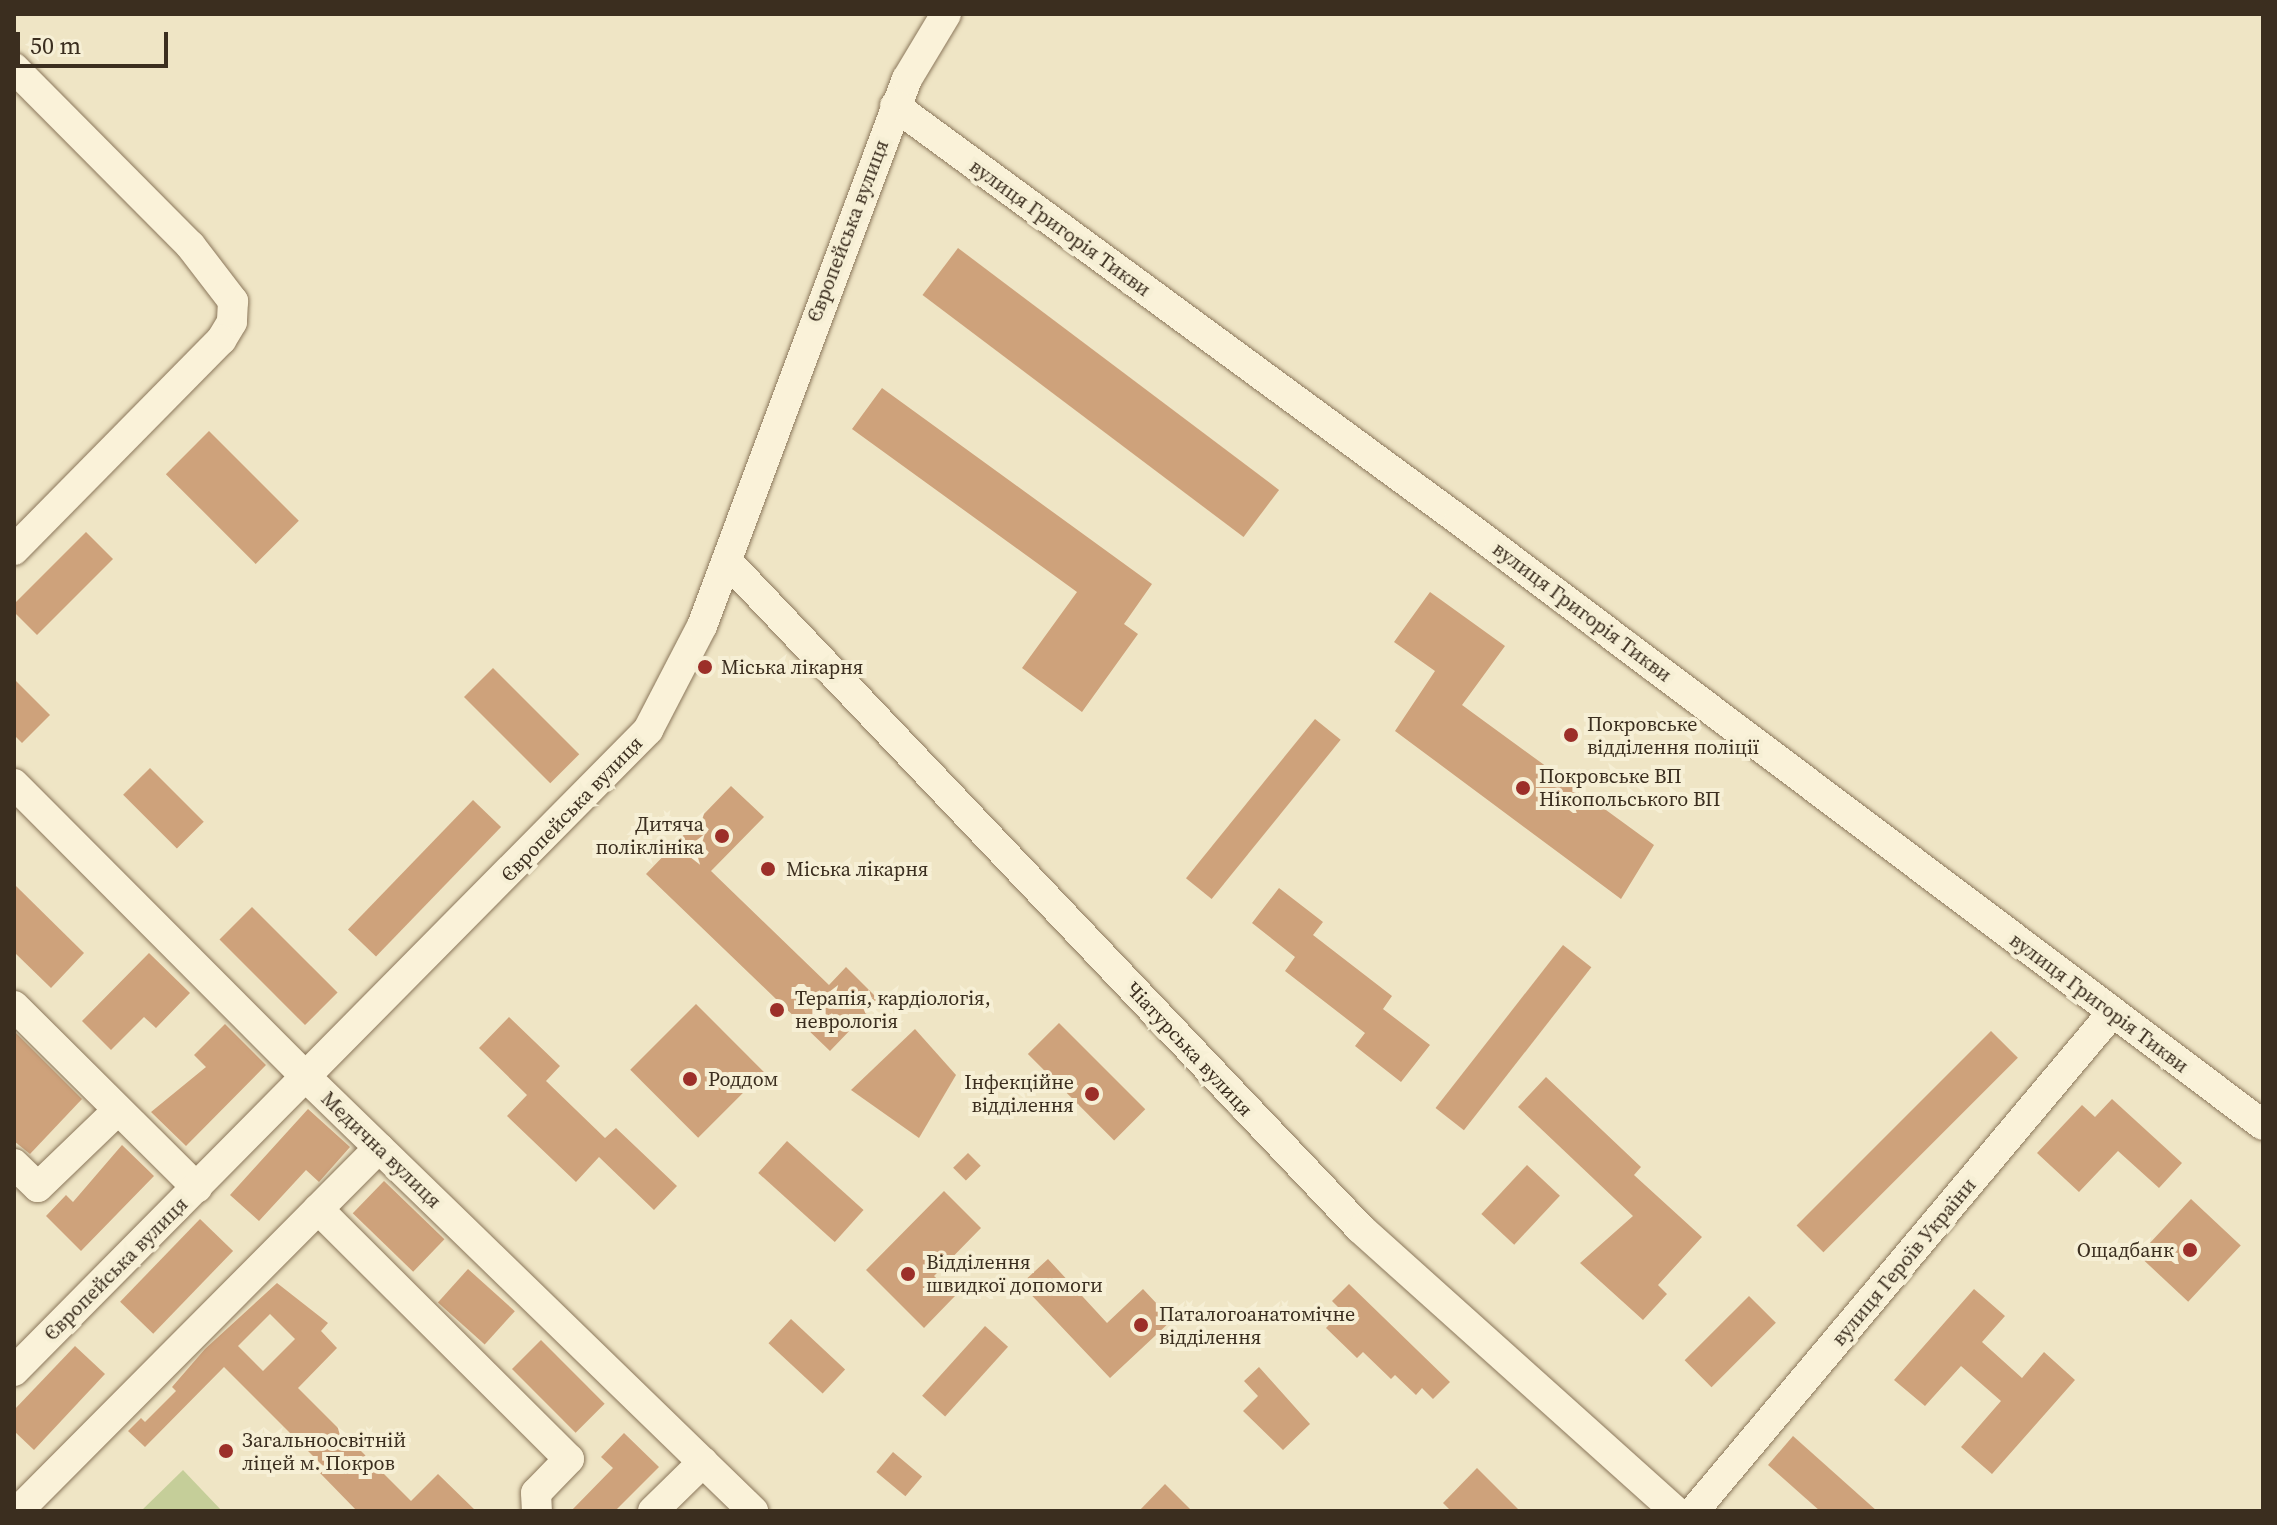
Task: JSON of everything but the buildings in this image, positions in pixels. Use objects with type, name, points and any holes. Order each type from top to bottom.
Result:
[{"type":"street","name":"Європейська вулиця","points":[[14,1371],[648,730],[674,688],[727,561],[895,106],[946,14]]},
{"type":"street","points":[[14,68],[190,245],[233,301],[232,322],[221,340],[14,550]]},
{"type":"street","name":"вулиця Григорія Тикви","points":[[895,106],[1447,510],[2263,1125]]},
{"type":"street","name":"Чіатурська вулиця","points":[[727,561],[1361,1229],[1675,1511]]},
{"type":"street","name":"Медична вулиця","points":[[14,784],[307,1078],[753,1511]]},
{"type":"street","points":[[14,1006],[197,1188]]},
{"type":"street","name":"вулиця Героїв України","points":[[1694,1511],[2112,1013]]},
{"type":"street","points":[[14,1164],[38,1187],[118,1110]]},
{"type":"street","points":[[18,1511],[379,1148]]},
{"type":"street","points":[[318,1209],[569,1459],[536,1493],[537,1511]]},
{"type":"street","points":[[653,1511],[703,1462]]},
{"type":"green space","points":[[183,1470],[222,1511],[141,1511]]},
{"type":"place","name":"Міська лікарня","points":[[705,667]]},
{"type":"place","name":"Покровське відділення поліції","points":[[1571,735]]},
{"type":"place","name":"Покровське ВП Нікопольського ВП","points":[[1523,788]]},
{"type":"place","name":"Дитяча поліклініка","points":[[722,836]]},
{"type":"place","name":"Мiська лiкарня","points":[[768,869]]},
{"type":"place","name":"Терапія, кардіологія, неврологія","points":[[777,1010]]},
{"type":"place","name":"Роддом","points":[[690,1079]]},
{"type":"place","name":"Інфекційне відділення","points":[[1092,1094]]},
{"type":"place","name":"Ощадбанк","points":[[2190,1250]]},
{"type":"place","name":"Відділення швидкої допомоги","points":[[908,1274]]},
{"type":"place","name":"Паталогоанатомічне відділення","points":[[1141,1325]]},
{"type":"place","name":"Загальноосвітній ліцей м. Покров","points":[[226,1451]]}]
